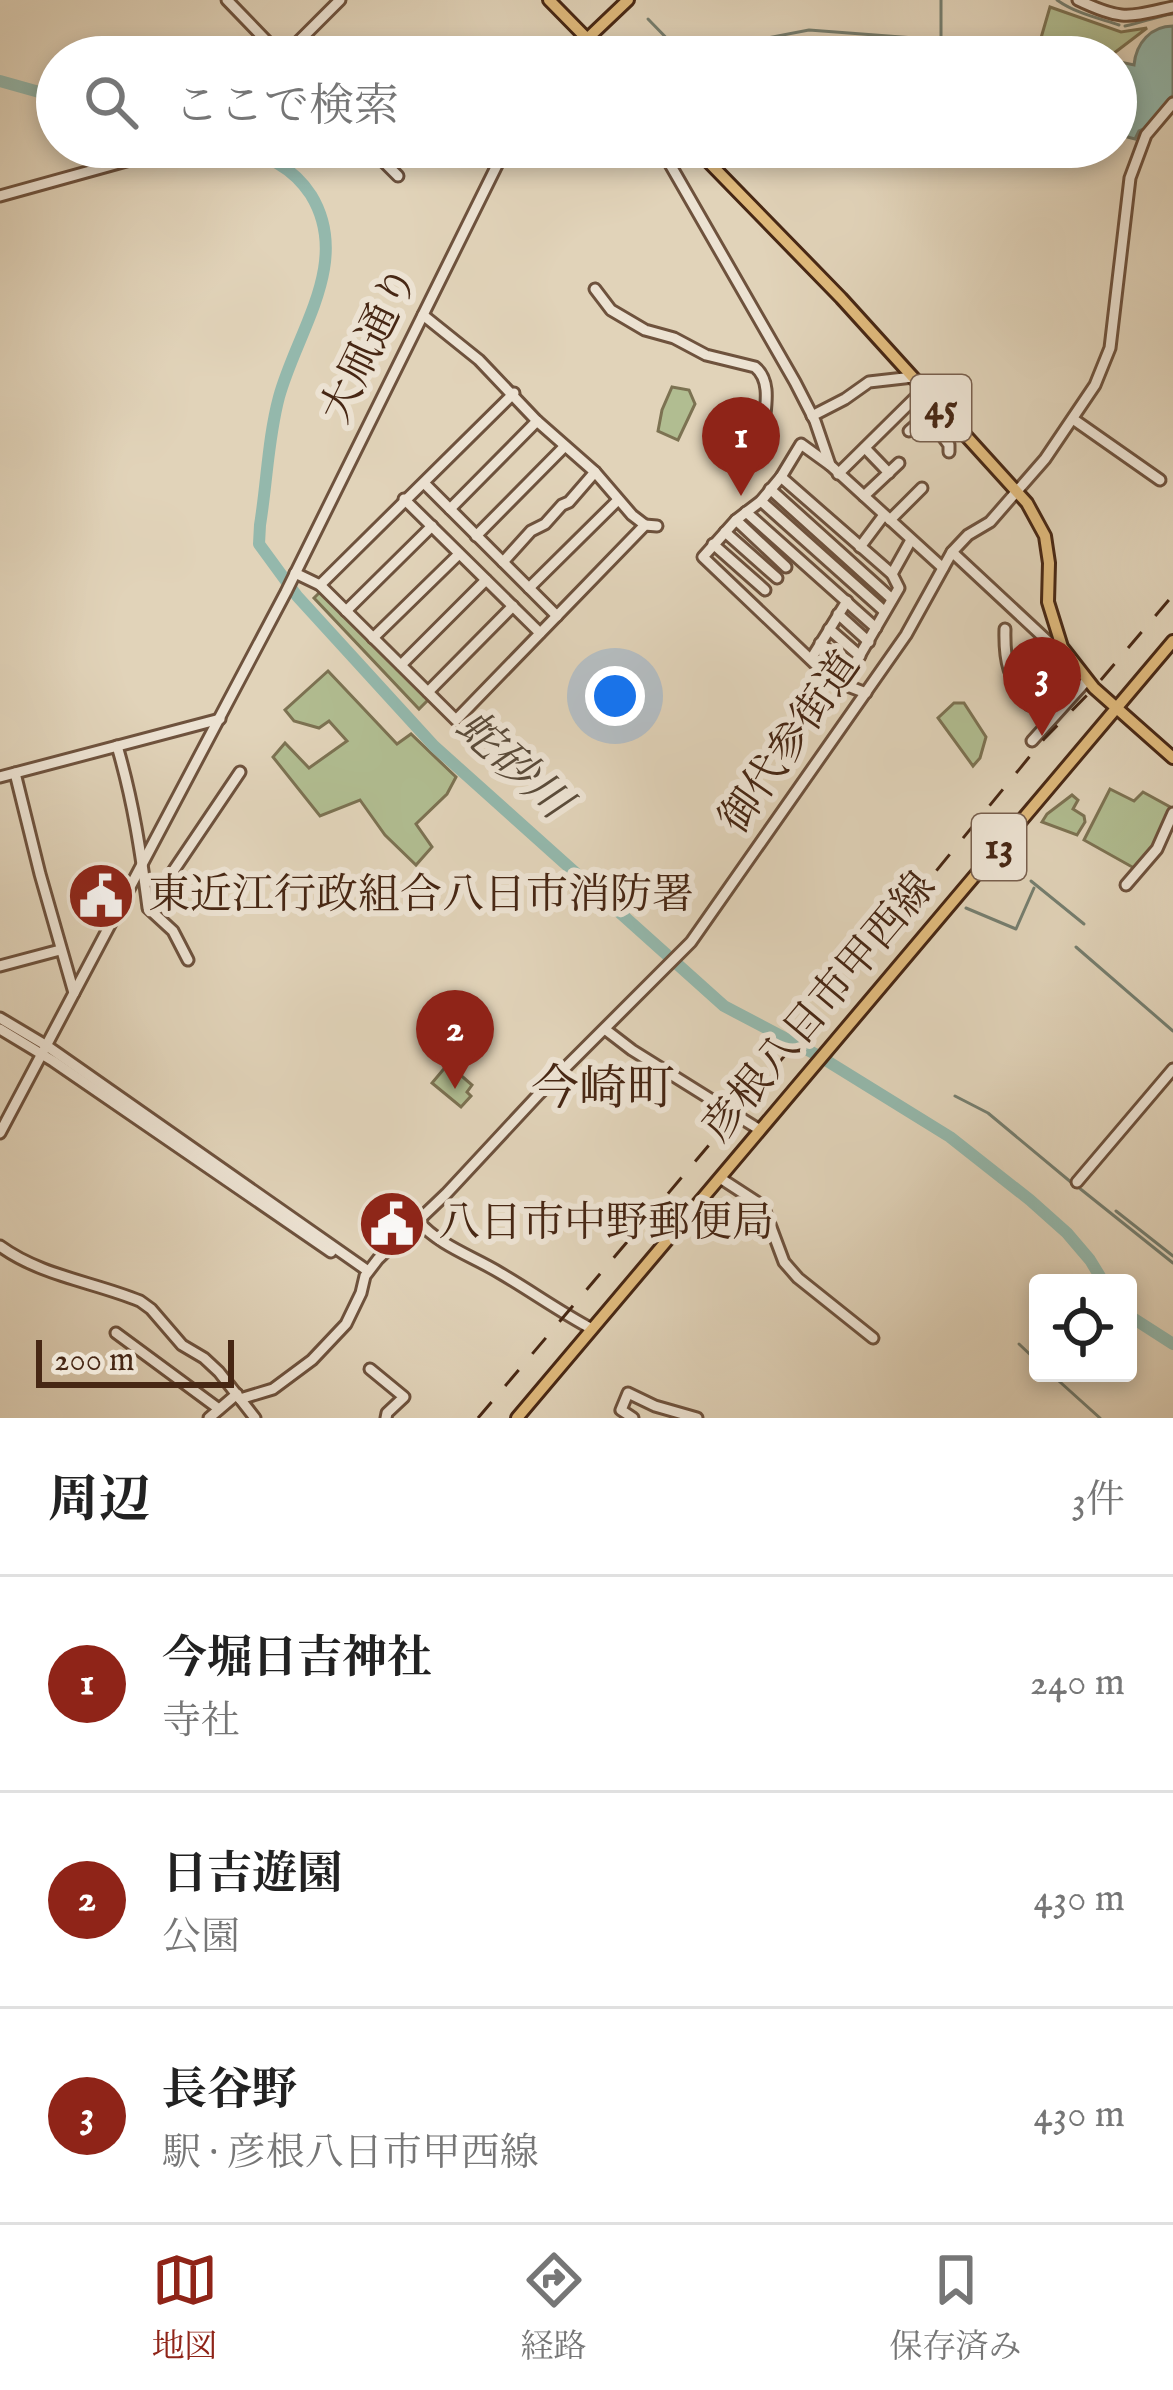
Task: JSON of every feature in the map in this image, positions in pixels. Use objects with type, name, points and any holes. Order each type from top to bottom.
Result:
[{"type":"main road","points":[[549,0],[584,36]]},
{"type":"main road","points":[[590,36],[628,0]]},
{"type":"main road","name":"45","points":[[714,168],[914,377],[1036,515],[1045,536],[1048,602],[1058,647],[1116,706]]},
{"type":"main road","name":"彦根八日市甲西線","points":[[517,1418],[1173,641]]},
{"type":"main road","points":[[1116,706],[1173,758]]},
{"type":"street","points":[[226,0],[261,36]]},
{"type":"street","points":[[303,36],[340,0]]},
{"type":"street","points":[[1078,0],[1114,16],[1173,8]]},
{"type":"street","name":"御代参街道","points":[[1137,157],[1146,135],[1173,103]]},
{"type":"street","points":[[0,196],[101,168]]},
{"type":"street","points":[[390,168],[398,176]]},
{"type":"street","name":"大凧通り","points":[[0,1133],[286,592],[496,168]]},
{"type":"street","points":[[672,168],[812,416],[834,470]]},
{"type":"street","name":"御代参街道","points":[[209,1418],[238,1397],[273,1389],[312,1360],[346,1324],[367,1274],[539,1094],[674,962],[728,893],[906,635],[952,552],[990,522],[1045,459],[1095,386],[1109,348],[1132,168]]},
{"type":"street","points":[[595,289],[611,310],[645,330],[763,373],[764,423]]},
{"type":"street","points":[[295,573],[320,585],[456,720],[651,526],[618,500],[514,393],[423,315]]},
{"type":"street","points":[[812,416],[868,382],[914,377]]},
{"type":"street","points":[[834,470],[865,448],[924,389]]},
{"type":"street","points":[[320,585],[514,393]]},
{"type":"street","points":[[909,431],[938,405]]},
{"type":"street","points":[[1073,419],[1160,480]]},
{"type":"street","points":[[450,508],[537,421]]},
{"type":"street","points":[[950,452],[941,434],[955,423]]},
{"type":"street","points":[[866,693],[832,680],[703,557],[781,477],[801,444],[944,568]]},
{"type":"street","points":[[476,536],[566,446]]},
{"type":"street","points":[[865,448],[889,473]]},
{"type":"street","points":[[864,496],[899,464]]},
{"type":"street","points":[[502,562],[595,472]]},
{"type":"street","points":[[781,477],[892,574],[899,587],[843,684]]},
{"type":"street","points":[[424,483],[557,616]]},
{"type":"street","points":[[860,547],[922,488]]},
{"type":"street","points":[[770,489],[892,599]]},
{"type":"street","points":[[404,499],[540,633]]},
{"type":"street","points":[[529,589],[618,500]]},
{"type":"street","points":[[760,501],[884,611]]},
{"type":"street","points":[[746,512],[876,628]]},
{"type":"street","points":[[736,520],[786,567]]},
{"type":"street","points":[[346,611],[432,526]]},
{"type":"street","points":[[724,532],[776,578]]},
{"type":"street","points":[[892,574],[911,540]]},
{"type":"street","points":[[713,544],[765,590]]},
{"type":"street","points":[[952,552],[1058,647],[1015,686]]},
{"type":"street","points":[[373,638],[459,554]]},
{"type":"street","points":[[752,605],[796,556]]},
{"type":"street","points":[[401,665],[486,580]]},
{"type":"street","points":[[811,659],[847,601]]},
{"type":"street","points":[[428,692],[513,607]]},
{"type":"street","points":[[838,614],[869,642]]},
{"type":"street","points":[[829,629],[860,656]]},
{"type":"street","points":[[1005,629],[1008,672],[1029,705],[1073,664]]},
{"type":"street","points":[[820,644],[850,671]]},
{"type":"street","points":[[1032,741],[1087,680]]},
{"type":"street","points":[[0,777],[220,719]]},
{"type":"street","points":[[117,746],[130,787],[148,908],[173,931],[188,960]]},
{"type":"street","points":[[148,908],[239,772]]},
{"type":"street","points":[[15,773],[74,994]]},
{"type":"street","points":[[1126,885],[1157,849],[1173,814]]},
{"type":"street","points":[[0,966],[60,950]]},
{"type":"street","points":[[0,1018],[367,1274]]},
{"type":"street","points":[[0,1029],[45,1051]]},
{"type":"street","points":[[606,1030],[760,1130]]},
{"type":"street","points":[[1077,1183],[1173,1069]]},
{"type":"street","points":[[720,1178],[763,1206],[784,1262],[798,1278],[873,1338]]},
{"type":"street","points":[[418,1221],[463,1255],[592,1329]]},
{"type":"street","points":[[0,1246],[54,1274],[140,1301],[182,1345],[219,1372],[255,1418]]},
{"type":"street","points":[[116,1333],[219,1409]]},
{"type":"street","points":[[370,1369],[404,1397],[386,1418]]},
{"type":"street","points":[[633,1418],[619,1414],[628,1393],[697,1418]]},
{"type":"green space","points":[[1050,7],[1121,32],[1147,28],[1137,36],[1042,36]]},
{"type":"green space","points":[[672,387],[689,390],[695,404],[678,440],[658,431]]},
{"type":"green space","points":[[322,590],[430,698],[419,709],[314,598]]},
{"type":"green space","points":[[328,671],[397,744],[411,734],[456,777],[447,794],[416,824],[432,847],[416,865],[385,835],[360,800],[320,816],[273,757],[285,743],[309,768],[347,741],[329,721],[319,728],[294,721],[285,710]]},
{"type":"green space","points":[[954,703],[964,703],[986,737],[973,766],[938,718]]},
{"type":"green space","points":[[1110,789],[1134,801],[1143,792],[1172,808],[1156,847],[1134,868],[1084,840]]},
{"type":"green space","points":[[1072,795],[1078,800],[1073,809],[1085,822],[1077,835],[1042,822],[1047,814]]},
{"type":"green space","points":[[448,1064],[472,1085],[467,1092],[471,1096],[461,1107],[432,1083]]},
{"type":"water","points":[[1173,26],[1173,95],[1137,135],[1137,54],[1146,37]]},
{"type":"waterway","points":[[941,0],[941,36]]},
{"type":"waterway","points":[[1057,0],[1119,25]]},
{"type":"waterway","points":[[1125,26],[1173,14]]},
{"type":"waterway","points":[[648,19],[665,36]]},
{"type":"waterway","points":[[778,36],[809,30],[888,36]]},
{"type":"waterway","name":"蛇砂川","points":[[0,81],[36,91]]},
{"type":"waterway","name":"蛇砂川","points":[[284,168],[311,195],[326,246],[317,296],[275,413],[260,525],[259,544],[297,596],[434,746],[724,1006],[819,1056],[950,1137],[1067,1233],[1099,1274]]},
{"type":"waterway","points":[[1031,881],[1084,924]]},
{"type":"waterway","points":[[966,908],[1016,929],[1034,888]]},
{"type":"waterway","points":[[1076,947],[1173,1031]]},
{"type":"waterway","points":[[955,1096],[988,1113],[1072,1183]]},
{"type":"waterway","points":[[1078,1187],[1173,1263]]},
{"type":"waterway","points":[[1116,1211],[1173,1256]]},
{"type":"waterway","name":"蛇砂川","points":[[1137,1321],[1173,1344]]},
{"type":"waterway","points":[[1019,1344],[1029,1353]]},
{"type":"waterway","points":[[1060,1382],[1100,1418]]},
{"type":"railway","points":[[478,1418],[798,1040],[1044,739],[1173,595]]},
{"type":"place","name":"今堀日吉神社","points":[[741,496]]},
{"type":"place","name":"長谷野","points":[[1042,736]]},
{"type":"place","name":"東近江行政組合八日市消防署","points":[[101,896]]},
{"type":"place","name":"日吉遊園","points":[[455,1089]]},
{"type":"place","name":"八日市中野郵便局","points":[[392,1224]]},
{"type":"district","name":"今崎町","points":[[603,1091]]}]
